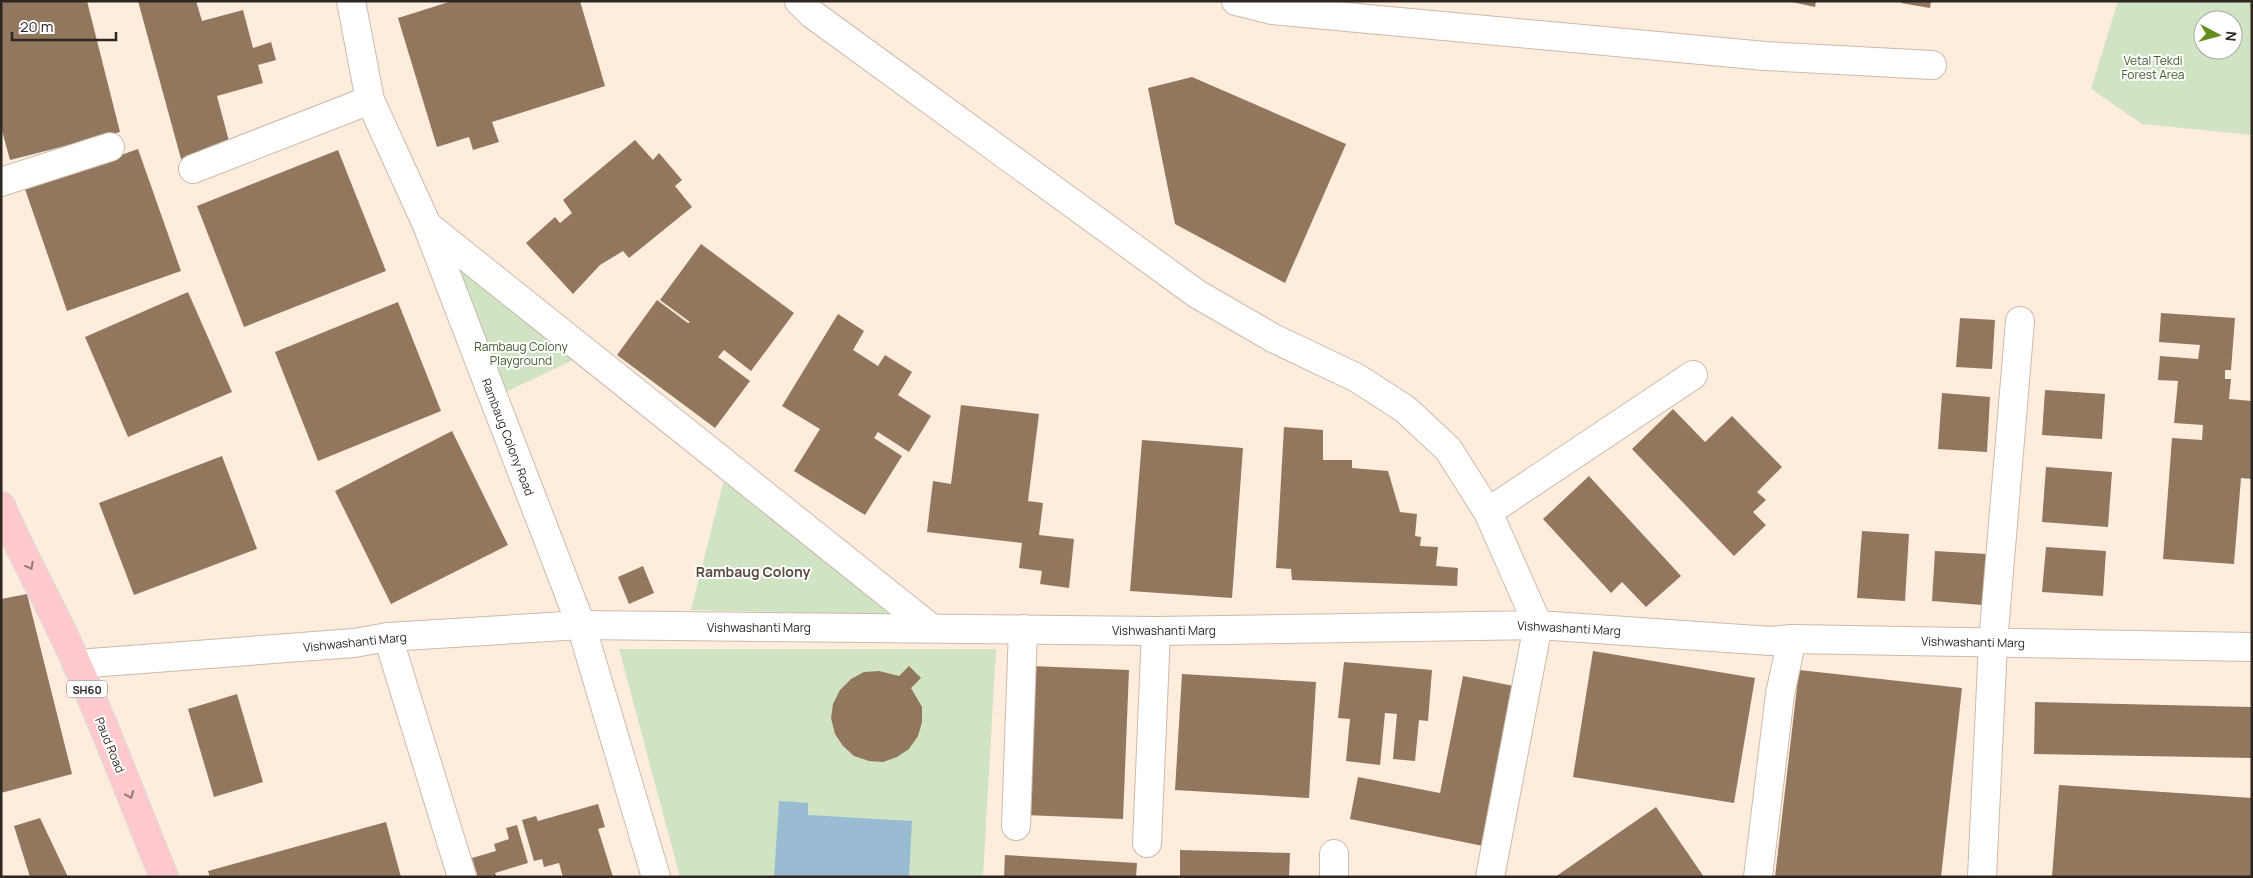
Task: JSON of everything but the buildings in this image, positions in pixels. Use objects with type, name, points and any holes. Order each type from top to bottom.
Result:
[{"type":"main road","name":"Paud Road","points":[[1,506],[8,540],[33,572],[77,664],[164,877]]},
{"type":"street","name":"Rambaug Colony Road","points":[[351,1],[370,100],[427,225],[581,625],[656,877]]},
{"type":"street","points":[[799,1],[812,14],[1197,294],[1273,338],[1357,378],[1405,409],[1448,449],[1488,512],[1538,625],[1490,877]]},
{"type":"street","points":[[1236,1],[1272,10],[1765,56],[1932,65]]},
{"type":"street","points":[[193,169],[370,100]]},
{"type":"street","points":[[1,182],[110,147]]},
{"type":"street","points":[[427,225],[931,628]]},
{"type":"street","points":[[1982,877],[1993,643],[2020,321]]},
{"type":"street","points":[[1488,512],[1693,375]]},
{"type":"street","name":"Vishwashanti Marg","points":[[77,664],[354,643],[388,637],[581,625],[1156,631],[1538,625],[1771,641],[1792,639],[2252,647]]},
{"type":"street","points":[[1016,826],[1023,629]]},
{"type":"street","points":[[1147,843],[1156,631]]},
{"type":"street","points":[[388,637],[462,877]]},
{"type":"street","points":[[1758,877],[1780,694],[1792,639]]},
{"type":"green space","name":"Vetal Tekdi Forest Area","points":[[2118,1],[2252,1],[2252,135],[2142,124],[2091,89]]},
{"type":"green space","name":"Rambaug Colony Playground","points":[[459,269],[575,359],[506,392]]},
{"type":"green space","points":[[724,480],[894,615],[691,610]]},
{"type":"green space","points":[[619,649],[996,649],[983,877],[680,877]]},
{"type":"water","points":[[779,801],[808,803],[808,815],[912,821],[909,877],[774,877]]},
{"type":"district","name":"Rambaug Colony","points":[[753,571]]}]
